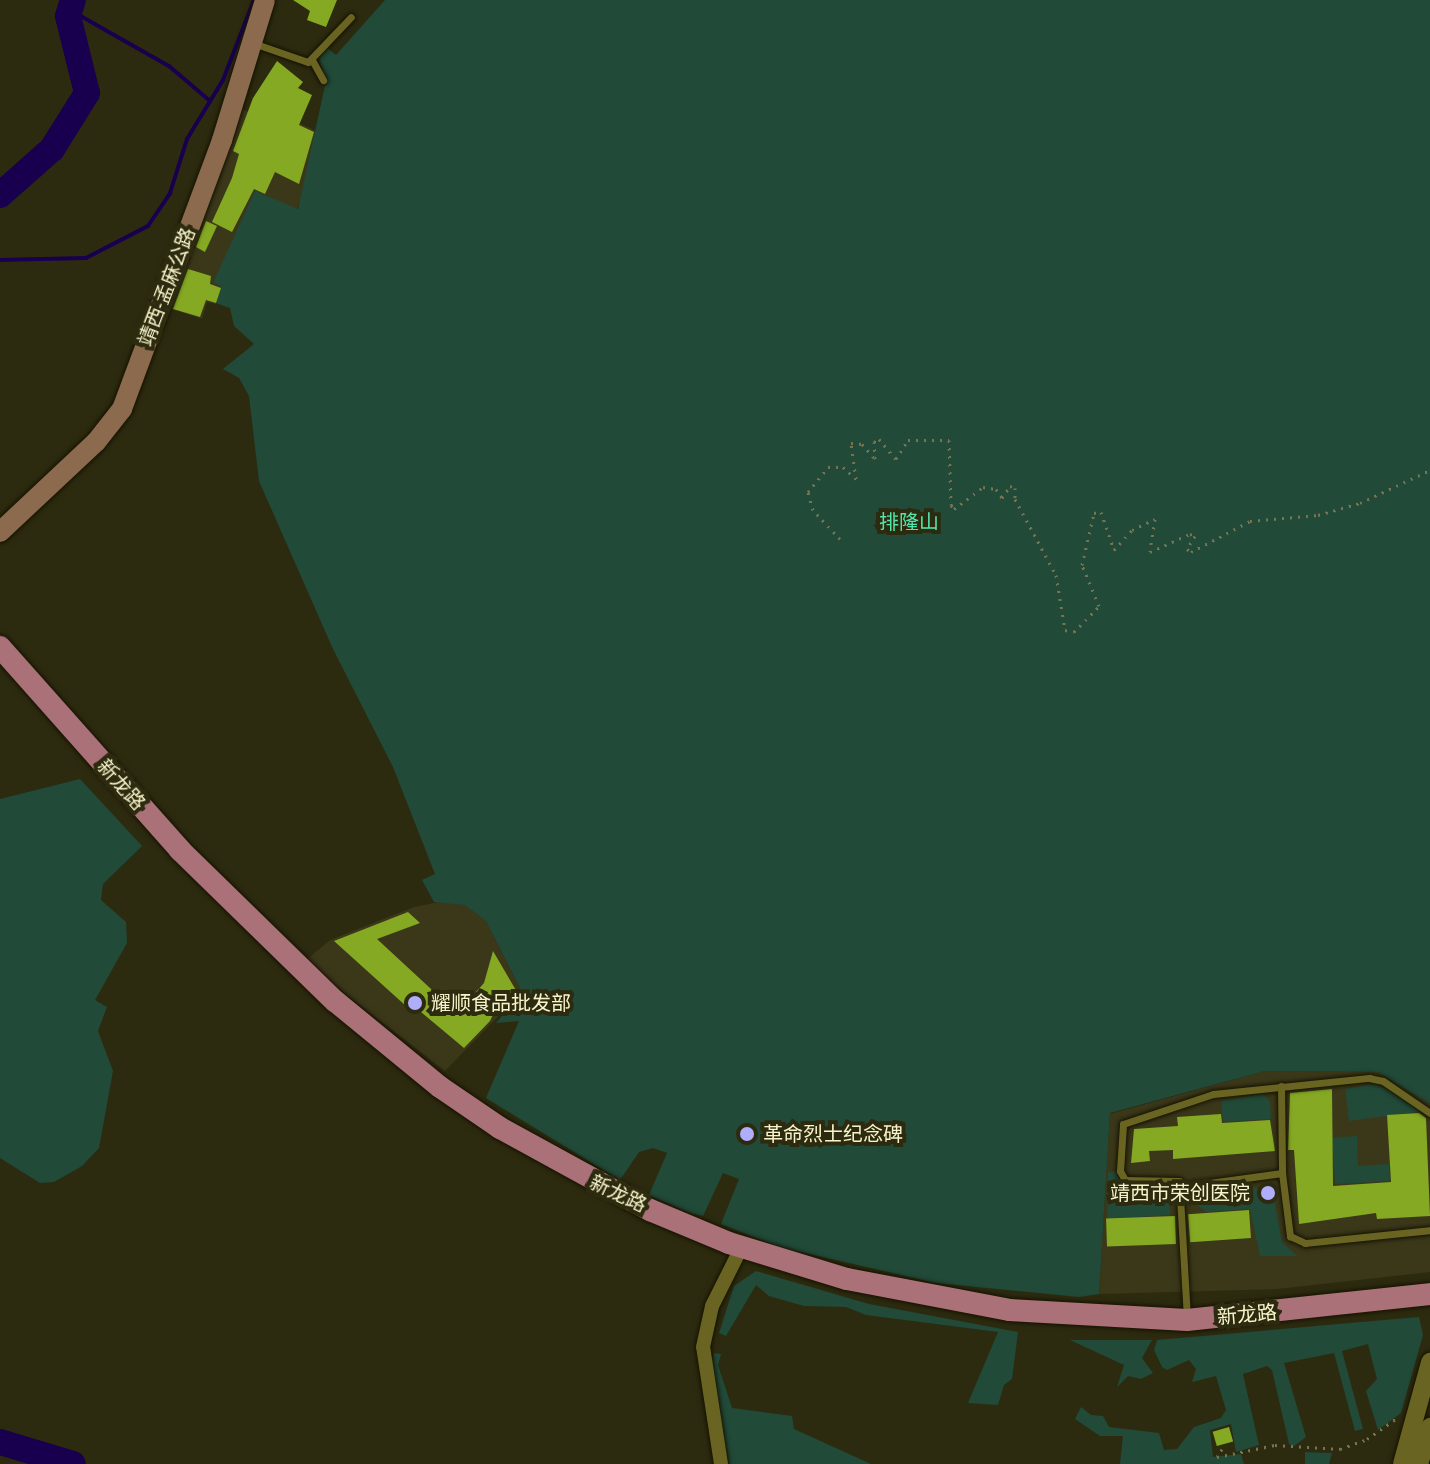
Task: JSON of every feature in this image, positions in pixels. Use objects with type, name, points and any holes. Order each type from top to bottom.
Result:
[{"type":"main road","name":"靖西-孟麻公路","points":[[0,532],[96,442],[122,409],[222,140],[265,0]]},
{"type":"main road","name":"新龙路","points":[[0,647],[180,850],[335,1001],[423,1074],[579,1176],[740,1249]]},
{"type":"main road","name":"新龙路","points":[[0,655],[241,919],[331,1005],[436,1091],[577,1181],[740,1249],[845,1285],[1006,1318],[1187,1323],[1430,1303]]},
{"type":"main road","name":"新龙路","points":[[1187,1323],[1430,1294]]},
{"type":"street","points":[[721,1464],[703,1347],[712,1306],[740,1249]]},
{"type":"street","points":[[1402,1464],[1430,1362]]},
{"type":"street","points":[[1419,1464],[1430,1427]]},
{"type":"lane","points":[[312,60],[326,38],[351,17]]},
{"type":"lane","points":[[251,41],[287,58],[312,60]]},
{"type":"lane","points":[[312,60],[323,80]]},
{"type":"lane","points":[[1187,1323],[1180,1187],[1175,1177],[1125,1180],[1120,1171],[1123,1124],[1213,1094],[1369,1078],[1383,1081],[1430,1113]]},
{"type":"lane","points":[[1281,1086],[1282,1173],[1287,1229],[1296,1241],[1430,1230]]},
{"type":"lane","points":[[1180,1187],[1282,1173]]},
{"type":"path","points":[[840,539],[813,510],[808,492],[828,467],[843,467],[856,479],[859,474],[851,443],[862,444],[875,459],[874,442],[879,439],[896,459],[908,440],[949,440],[951,505],[954,509],[983,487],[996,489],[1002,498],[1010,486],[1015,488],[1015,499],[1056,575],[1065,630],[1074,632],[1099,606],[1082,565],[1094,513],[1101,512],[1114,550],[1132,530],[1155,519],[1150,552],[1190,534],[1195,536],[1187,549],[1191,552],[1250,521],[1318,515],[1360,503],[1430,470]]},
{"type":"path","points":[[1222,1449],[1217,1457],[1275,1445],[1340,1449],[1367,1439],[1399,1416],[1416,1413]]},
{"type":"shaded area","points":[[242,109],[285,128],[291,119],[316,131],[311,163],[297,210],[213,283],[222,286],[216,304],[207,302],[202,319],[166,307]]},
{"type":"shaded area","points":[[449,900],[466,905],[486,921],[522,992],[445,1071],[304,962],[330,940],[414,907]]},
{"type":"shaded area","name":"靖西市荣创医院","points":[[1265,1071],[1378,1072],[1430,1104],[1430,1272],[1277,1289],[1099,1294],[1110,1114]]},
{"type":"green space","name":"排隆山","points":[[385,0],[1430,0],[1430,1104],[1378,1072],[1265,1071],[1110,1113],[1099,1294],[1079,1297],[936,1283],[779,1247],[721,1224],[739,1179],[723,1173],[703,1216],[690,1213],[649,1195],[667,1153],[653,1148],[639,1152],[620,1180],[486,1098],[519,1021],[496,1023],[522,992],[486,921],[465,905],[434,902],[422,880],[435,874],[393,767],[333,649],[259,481],[249,396],[239,378],[223,369],[254,344],[234,326],[230,308],[216,303],[221,286],[213,283],[255,191],[298,209],[326,81],[319,58],[326,47],[336,55]]},
{"type":"green space","points":[[80,779],[142,846],[103,884],[101,900],[126,922],[127,943],[95,1000],[107,1007],[98,1031],[113,1071],[99,1148],[82,1166],[54,1182],[40,1183],[0,1158],[0,799]]},
{"type":"green space","points":[[1373,1084],[1424,1111],[1349,1121],[1345,1089]]},
{"type":"green space","points":[[1263,1094],[1270,1101],[1271,1119],[1223,1122],[1221,1101]]},
{"type":"green space","points":[[1357,1136],[1358,1166],[1389,1164],[1390,1181],[1335,1184],[1332,1138]]},
{"type":"green space","points":[[1115,1171],[1125,1189],[1163,1190],[1170,1198],[1170,1215],[1107,1219],[1108,1173]]},
{"type":"green space","points":[[1251,1185],[1274,1198],[1282,1242],[1297,1256],[1260,1256],[1250,1209],[1206,1212],[1193,1202],[1197,1193]]},
{"type":"green space","points":[[756,1271],[869,1304],[1018,1332],[1012,1379],[1004,1385],[998,1405],[968,1403],[998,1332],[866,1315],[846,1307],[804,1306],[769,1296],[756,1285],[726,1336],[719,1333],[734,1286]]},
{"type":"green space","points":[[1419,1317],[1423,1335],[1401,1413],[1378,1430],[1366,1391],[1377,1379],[1368,1344],[1342,1351],[1363,1429],[1355,1431],[1334,1353],[1284,1363],[1306,1437],[1294,1446],[1289,1444],[1272,1370],[1267,1366],[1243,1374],[1259,1445],[1236,1452],[1231,1424],[1210,1430],[1213,1457],[1241,1454],[1244,1464],[1120,1464],[1123,1436],[1100,1436],[1075,1419],[1081,1407],[1091,1415],[1103,1416],[1109,1427],[1159,1433],[1164,1450],[1177,1449],[1194,1427],[1221,1418],[1226,1410],[1216,1376],[1192,1382],[1196,1369],[1189,1360],[1167,1370],[1162,1367],[1154,1350],[1157,1340]]},
{"type":"green space","points":[[1070,1340],[1152,1340],[1142,1358],[1153,1373],[1141,1379],[1128,1376],[1117,1387],[1124,1365]]},
{"type":"green space","points":[[714,1353],[721,1354],[718,1365],[732,1408],[792,1416],[794,1429],[871,1464],[729,1464],[711,1366]]},
{"type":"green space","points":[[1305,1452],[1332,1453],[1329,1464],[1305,1464]]},
{"type":"building","points":[[293,0],[337,0],[326,27],[307,20],[310,11]]},
{"type":"building","points":[[277,61],[303,82],[298,88],[312,95],[299,125],[314,132],[299,184],[275,172],[265,194],[254,189],[232,232],[212,222],[232,178],[239,154],[233,151],[253,98]]},
{"type":"building","points":[[206,221],[217,226],[205,252],[196,247]]},
{"type":"building","points":[[188,269],[211,276],[210,284],[221,288],[216,303],[206,300],[200,317],[173,309]]},
{"type":"building","points":[[408,912],[420,923],[377,939],[457,1013],[484,983],[493,951],[517,992],[497,1006],[490,1021],[464,1048],[409,1002],[406,1006],[334,941]]},
{"type":"building","points":[[1332,1089],[1333,1186],[1391,1182],[1387,1115],[1419,1113],[1426,1118],[1430,1216],[1377,1219],[1376,1213],[1299,1224],[1294,1150],[1288,1150],[1290,1093]]},
{"type":"building","points":[[1221,1114],[1222,1123],[1270,1120],[1275,1151],[1173,1159],[1173,1150],[1149,1151],[1150,1161],[1131,1163],[1134,1129],[1178,1126],[1177,1117]]},
{"type":"building","points":[[1249,1210],[1251,1238],[1190,1242],[1188,1214]]},
{"type":"building","points":[[1175,1216],[1176,1244],[1107,1246],[1106,1218]]},
{"type":"building","points":[[1229,1427],[1233,1441],[1217,1446],[1213,1432]]},
{"type":"waterway","points":[[0,195],[52,149],[87,93],[68,16],[73,0]]},
{"type":"waterway","points":[[0,260],[86,258],[148,226],[170,193],[187,139],[223,80],[254,0]]},
{"type":"waterway","points":[[70,10],[169,66],[210,101]]},
{"type":"waterway","points":[[0,1442],[73,1464]]},
{"type":"place","name":"耀顺食品批发部","points":[[415,1003]]},
{"type":"place","name":"革命烈士纪念碑","points":[[747,1134]]},
{"type":"place","name":"靖西市荣创医院","points":[[1268,1193]]}]
